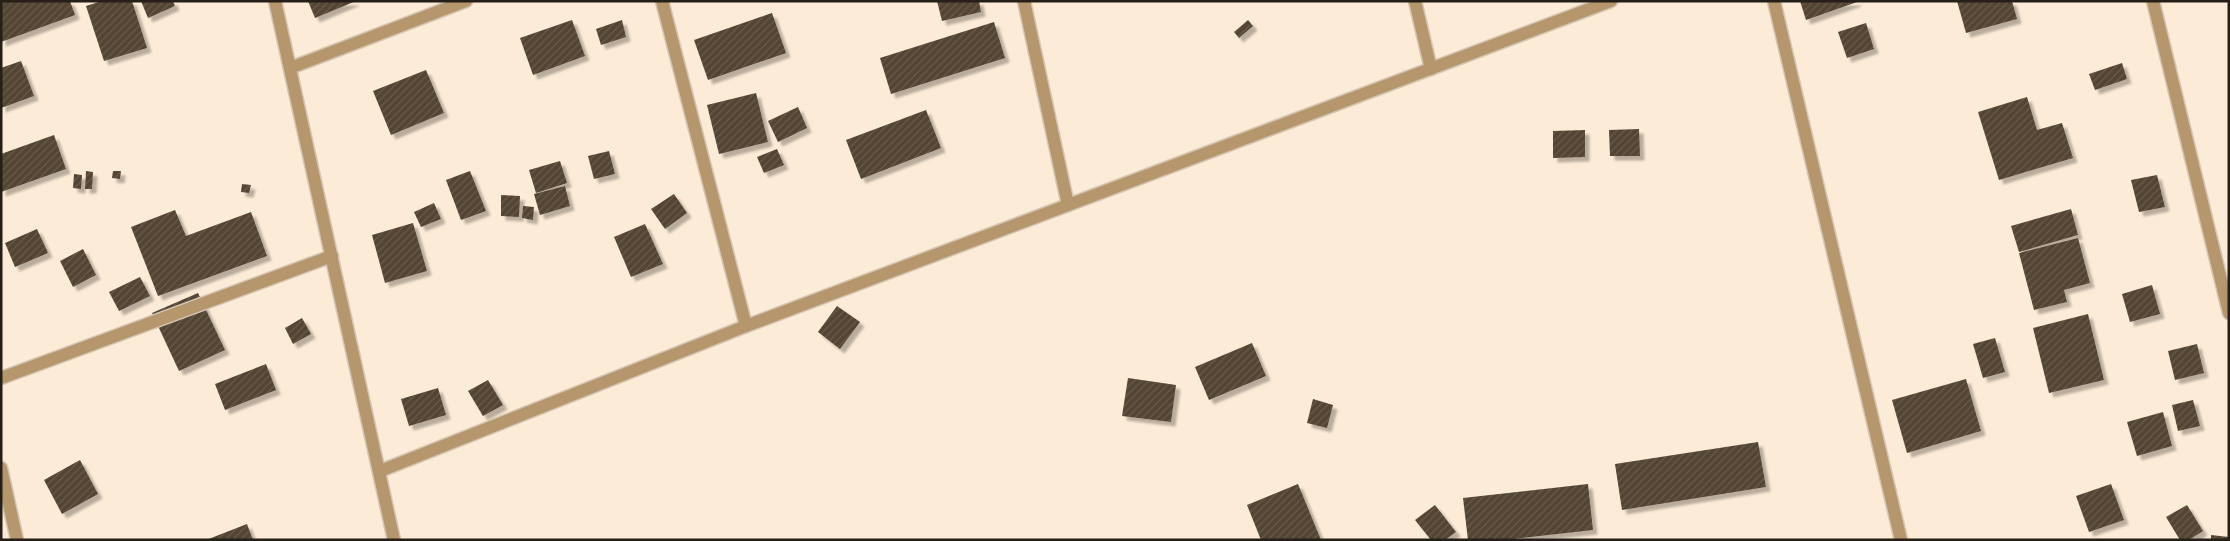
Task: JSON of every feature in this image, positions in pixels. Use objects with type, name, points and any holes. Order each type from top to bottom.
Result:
[{"type":"street","points":[[275,1],[394,540]]},
{"type":"street","points":[[290,68],[466,1]]},
{"type":"street","points":[[662,1],[746,326]]},
{"type":"street","points":[[1024,1],[1068,205]]},
{"type":"street","points":[[1415,1],[1431,68]]},
{"type":"street","points":[[380,471],[746,326],[1611,1]]},
{"type":"street","points":[[1774,1],[1901,540]]},
{"type":"street","points":[[2153,1],[2229,313]]},
{"type":"street","points":[[1,378],[332,256]]},
{"type":"street","points":[[1,468],[17,540]]},
{"type":"building","points":[[1,1],[70,1],[75,15],[1,42]]},
{"type":"building","points":[[102,1],[132,1],[147,48],[104,61],[86,6]]},
{"type":"building","points":[[141,1],[173,1],[175,6],[148,18]]},
{"type":"building","points":[[308,1],[356,1],[315,18]]},
{"type":"building","points":[[937,1],[979,1],[981,12],[942,21]]},
{"type":"building","points":[[1800,1],[1857,1],[1857,2],[1806,20]]},
{"type":"building","points":[[1957,1],[2012,1],[2017,19],[1966,33]]},
{"type":"building","points":[[772,13],[786,53],[708,80],[694,40]]},
{"type":"building","points":[[572,20],[585,56],[533,75],[520,38]]},
{"type":"building","points":[[622,20],[626,37],[601,45],[596,29]]},
{"type":"building","points":[[1248,20],[1253,26],[1239,38],[1234,32]]},
{"type":"building","points":[[994,22],[1005,58],[891,94],[880,58]]},
{"type":"building","points":[[1866,23],[1874,49],[1847,58],[1838,32]]},
{"type":"building","points":[[21,61],[34,96],[1,108],[1,68]]},
{"type":"building","points":[[2122,63],[2127,79],[2095,90],[2089,74]]},
{"type":"building","points":[[426,70],[444,113],[391,135],[373,91]]},
{"type":"building","points":[[756,93],[768,142],[719,154],[707,105]]},
{"type":"building","points":[[2027,97],[2037,130],[2062,123],[2073,158],[1999,180],[1978,112]]},
{"type":"building","points":[[798,107],[807,128],[778,142],[768,121]]},
{"type":"building","points":[[926,110],[941,148],[861,179],[846,140]]},
{"type":"building","points":[[1639,129],[1640,156],[1610,156],[1609,130]]},
{"type":"building","points":[[1585,130],[1585,157],[1553,158],[1553,131]]},
{"type":"building","points":[[54,135],[66,169],[1,192],[1,154]]},
{"type":"building","points":[[777,149],[784,165],[764,173],[757,157]]},
{"type":"building","points":[[609,151],[615,174],[594,179],[588,156]]},
{"type":"building","points":[[560,161],[567,183],[536,193],[529,170]]},
{"type":"building","points":[[86,171],[93,172],[92,189],[85,189]]},
{"type":"building","points":[[113,171],[121,171],[120,179],[112,178]]},
{"type":"building","points":[[470,171],[486,211],[461,220],[446,180]]},
{"type":"building","points":[[74,174],[82,175],[81,189],[73,188]]},
{"type":"building","points":[[2157,175],[2165,207],[2139,212],[2131,180]]},
{"type":"building","points":[[242,184],[251,185],[249,193],[241,192]]},
{"type":"building","points":[[565,186],[570,206],[540,215],[534,194]]},
{"type":"building","points":[[674,194],[687,213],[665,229],[651,209]]},
{"type":"building","points":[[501,195],[520,196],[519,217],[501,216]]},
{"type":"building","points":[[434,203],[441,219],[421,227],[414,212]]},
{"type":"building","points":[[523,206],[534,207],[533,220],[522,218]]},
{"type":"building","points":[[2071,209],[2078,235],[2019,252],[2011,226]]},
{"type":"building","points":[[175,210],[186,236],[251,212],[267,256],[158,296],[131,227]]},
{"type":"building","points":[[413,223],[427,271],[385,283],[372,235]]},
{"type":"building","points":[[645,224],[663,264],[631,277],[614,237]]},
{"type":"building","points":[[37,229],[48,253],[15,267],[5,243]]},
{"type":"building","points":[[2078,238],[2090,283],[2064,290],[2067,302],[2034,310],[2019,253]]},
{"type":"building","points":[[83,249],[96,275],[73,287],[60,261]]},
{"type":"building","points":[[140,277],[150,296],[119,311],[109,292]]},
{"type":"building","points":[[2152,285],[2160,314],[2130,322],[2122,294]]},
{"type":"building","points":[[198,293],[225,350],[179,371],[152,313]]},
{"type":"building","points":[[837,306],[860,322],[840,349],[818,332]]},
{"type":"building","points":[[2088,314],[2104,380],[2049,393],[2033,328]]},
{"type":"building","points":[[302,318],[311,334],[293,344],[285,328]]},
{"type":"building","points":[[1995,338],[2005,372],[1983,378],[1973,344]]},
{"type":"building","points":[[1252,343],[1266,376],[1209,400],[1195,367]]},
{"type":"building","points":[[2197,344],[2204,373],[2175,380],[2168,351]]},
{"type":"building","points":[[266,364],[276,390],[225,410],[215,384]]},
{"type":"building","points":[[1128,378],[1176,385],[1171,422],[1122,416]]},
{"type":"building","points":[[1966,379],[1981,431],[1907,453],[1892,400]]},
{"type":"building","points":[[488,380],[503,405],[483,416],[468,391]]},
{"type":"building","points":[[438,388],[446,415],[409,426],[401,399]]},
{"type":"building","points":[[1313,399],[1333,405],[1327,428],[1307,423]]},
{"type":"building","points":[[2193,400],[2200,426],[2178,431],[2172,405]]},
{"type":"building","points":[[2163,412],[2172,446],[2137,456],[2127,422]]},
{"type":"building","points":[[1758,442],[1766,487],[1622,510],[1615,464]]},
{"type":"building","points":[[80,460],[98,494],[62,514],[44,480]]},
{"type":"building","points":[[1298,484],[1321,540],[1261,540],[1247,505]]},
{"type":"building","points":[[1588,484],[1593,530],[1503,540],[1468,540],[1463,498]]},
{"type":"building","points":[[2111,484],[2124,520],[2089,532],[2076,496]]},
{"type":"building","points":[[1435,505],[1456,532],[1445,540],[1431,540],[1415,520]]},
{"type":"building","points":[[2187,505],[2203,531],[2189,540],[2180,540],[2166,517]]},
{"type":"building","points":[[247,524],[253,540],[206,540]]},
{"type":"building","points":[[2211,535],[2229,537],[2229,540],[2211,540]]}]
